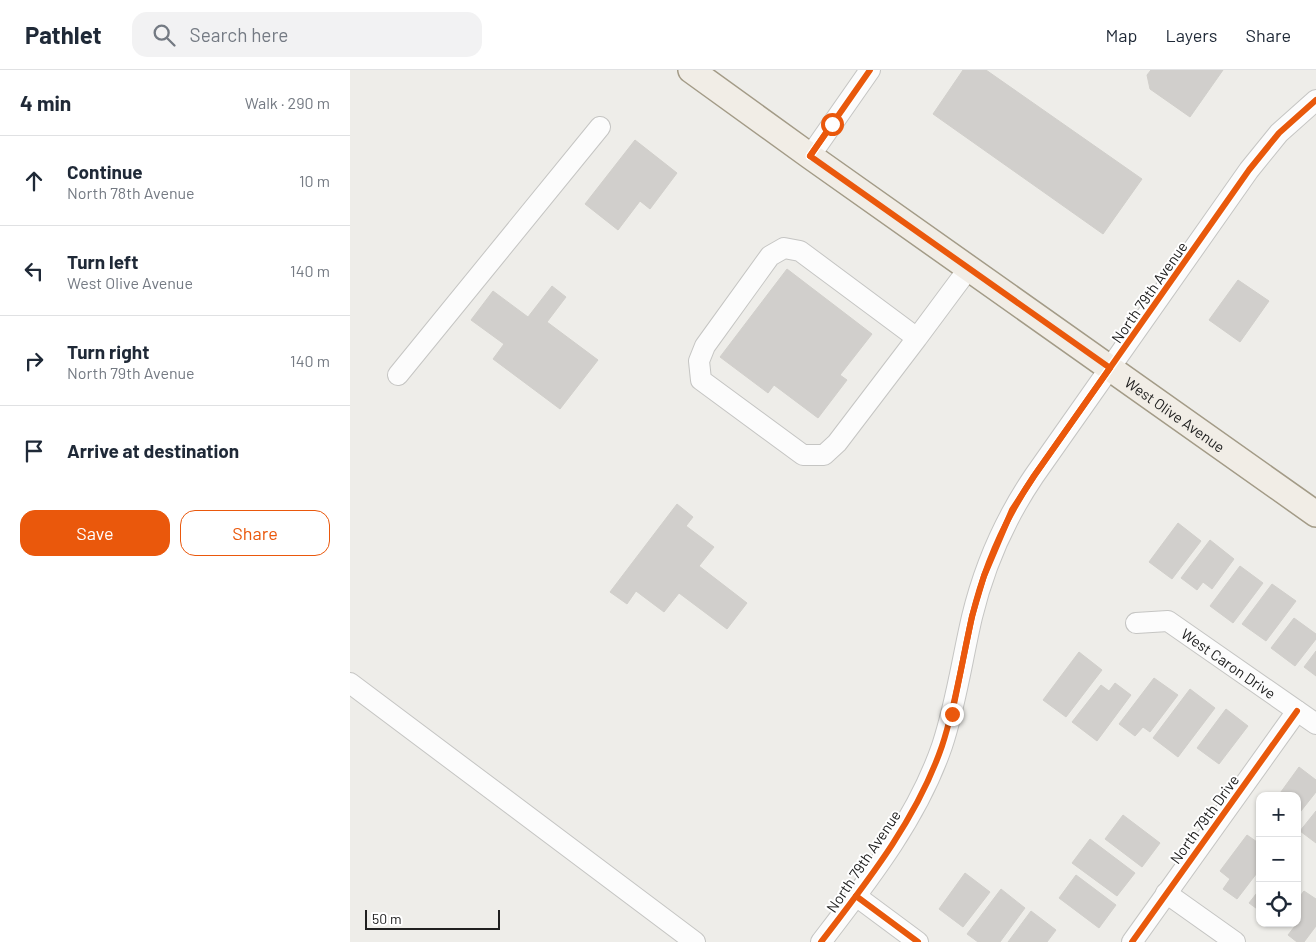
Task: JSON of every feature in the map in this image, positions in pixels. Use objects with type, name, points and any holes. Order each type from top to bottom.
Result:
[{"type":"main road","name":"West Olive Avenue","points":[[691,70],[1316,514]]},
{"type":"street","points":[[810,156],[870,70]]},
{"type":"street","name":"North 79th Avenue","points":[[821,942],[889,850],[908,818],[942,748],[952,714],[972,616],[984,576],[1012,510],[1249,170],[1279,133],[1316,100]]},
{"type":"street","points":[[398,375],[600,126]]},
{"type":"street","points":[[917,338],[800,251],[784,248],[770,256],[705,346],[699,361],[700,380],[803,456],[824,455],[837,443],[917,338],[969,268]]},
{"type":"street","name":"West Caron Drive","points":[[1136,623],[1168,621],[1316,724]]},
{"type":"street","points":[[350,683],[695,942]]},
{"type":"street","name":"North 79th Drive","points":[[1132,942],[1297,711]]},
{"type":"street","points":[[1166,893],[1235,942]]},
{"type":"street","points":[[856,896],[918,942]]},
{"type":"building","points":[[963,70],[986,70],[1142,179],[1103,234],[933,114]]},
{"type":"building","points":[[1151,70],[1223,70],[1190,117],[1150,89],[1147,75]]},
{"type":"building","points":[[635,140],[677,173],[650,209],[640,201],[618,230],[585,204]]},
{"type":"building","points":[[787,269],[872,334],[840,375],[847,380],[818,418],[774,385],[768,393],[720,357]]},
{"type":"building","points":[[1238,280],[1269,301],[1240,342],[1209,320]]},
{"type":"building","points":[[552,286],[566,297],[547,322],[598,360],[560,409],[493,359],[504,344],[471,320],[493,291],[528,317]]},
{"type":"building","points":[[677,504],[693,517],[686,526],[714,547],[699,566],[747,603],[727,629],[679,593],[664,612],[636,591],[627,604],[610,592]]},
{"type":"building","points":[[1178,523],[1201,541],[1172,579],[1149,562]]},
{"type":"building","points":[[1210,540],[1234,559],[1212,589],[1203,582],[1197,590],[1181,578]]},
{"type":"building","points":[[1240,566],[1263,583],[1233,623],[1210,606]]},
{"type":"building","points":[[1272,584],[1296,601],[1266,641],[1242,624]]},
{"type":"building","points":[[1294,618],[1316,634],[1316,639],[1295,666],[1271,648]]},
{"type":"building","points":[[1316,651],[1316,676],[1304,667]]},
{"type":"building","points":[[1079,652],[1102,670],[1066,717],[1043,700]]},
{"type":"building","points":[[1154,678],[1178,695],[1150,732],[1143,727],[1135,736],[1119,724]]},
{"type":"building","points":[[1115,683],[1131,695],[1097,741],[1072,722],[1101,685],[1109,691]]},
{"type":"building","points":[[1190,689],[1215,708],[1178,757],[1153,738]]},
{"type":"building","points":[[1226,709],[1248,726],[1219,764],[1197,748]]},
{"type":"building","points":[[1299,767],[1316,780],[1316,792],[1301,811],[1301,792],[1281,792]]},
{"type":"building","points":[[1316,811],[1316,843],[1301,830]]},
{"type":"building","points":[[1123,815],[1160,843],[1142,867],[1105,839]]},
{"type":"building","points":[[1247,835],[1256,841],[1256,874],[1237,899],[1223,889],[1230,879],[1220,871]]},
{"type":"building","points":[[1090,839],[1135,873],[1117,896],[1072,863]]},
{"type":"building","points":[[965,873],[990,892],[963,927],[939,909]]},
{"type":"building","points":[[1076,875],[1116,905],[1099,928],[1059,898]]},
{"type":"building","points":[[1001,889],[1025,908],[1000,942],[978,942],[967,934]]},
{"type":"building","points":[[1304,891],[1316,899],[1316,926],[1304,942],[1297,942],[1288,935],[1294,927],[1301,927],[1301,895]]},
{"type":"building","points":[[1256,894],[1256,908],[1249,903]]},
{"type":"building","points":[[1031,911],[1056,930],[1047,942],[1008,942]]},
{"type":"cycle path","points":[[810,156],[870,70]]},
{"type":"cycle path","points":[[821,942],[889,849],[905,824],[932,773],[951,714],[977,598],[989,562],[1014,509],[1034,476],[1249,170],[1279,133],[1316,100]]},
{"type":"cycle path","points":[[1132,942],[1297,711]]},
{"type":"cycle path","points":[[856,896],[918,942]]},
{"type":"route","points":[[832,124],[810,156],[1110,368],[1012,510],[984,576],[972,616],[952,714]]}]
